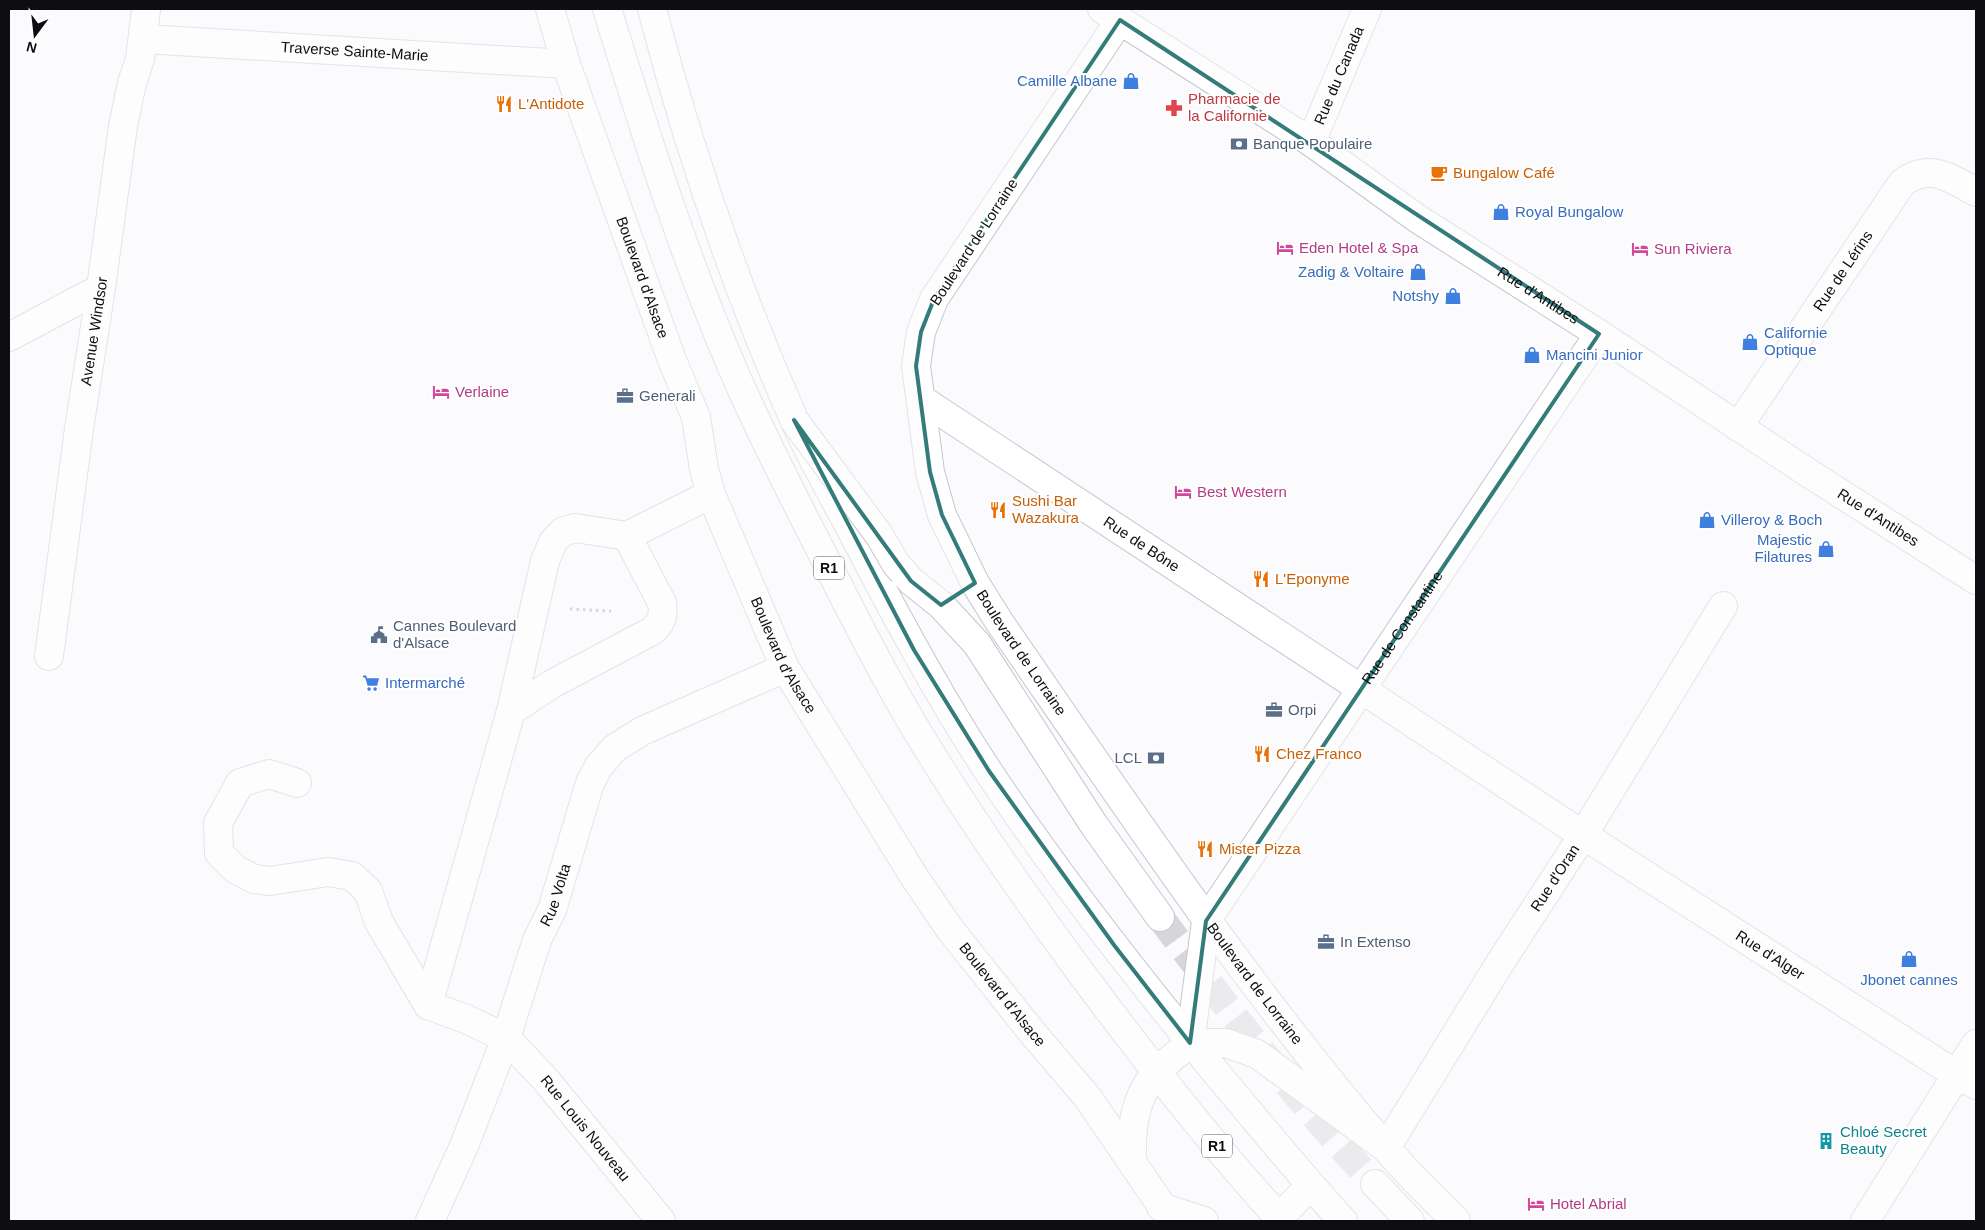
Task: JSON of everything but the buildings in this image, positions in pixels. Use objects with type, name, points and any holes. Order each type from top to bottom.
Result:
[{"type":"main road","name":"Avenue Windsor","points":[[49,656],[78,429],[101,288],[123,126],[144,39],[146,9]]},
{"type":"main road","name":"Boulevard d'Alsace","points":[[550,9],[566,64],[672,360],[696,417],[704,469],[711,494],[786,668],[915,878],[949,928],[1031,1031],[1088,1098],[1132,1161],[1165,1216]]},
{"type":"main road","name":"R1","points":[[607,9],[670,207],[730,363],[761,433],[876,661],[931,753],[1004,866],[1156,1073],[1276,1220]]},
{"type":"main road","name":"R1","points":[[652,9],[670,79],[720,231],[794,420],[914,650],[988,771],[1108,938],[1190,1043],[1310,1186],[1343,1221]]},
{"type":"main road","name":"Rue du Canada","points":[[1311,142],[1367,9]]},
{"type":"main road","name":"Rue d'Antibes","points":[[1111,14],[1311,142],[1418,219],[1599,334],[1738,427],[1976,580]]},
{"type":"main road","name":"Boulevard de Lorraine","points":[[1111,14],[934,299],[921,332],[916,366],[930,472],[942,515],[975,583],[1000,623],[1206,921],[1258,990],[1386,1148],[1456,1221]]},
{"type":"main road","name":"Traverse Sainte-Marie","points":[[144,39],[566,64]]},
{"type":"main road","name":"Rue de Lérins","points":[[1738,427],[1902,183],[1912,176],[1924,172],[1950,178],[1976,192]]},
{"type":"main road","points":[[9,336],[101,288]]},
{"type":"main road","name":"Rue de Constantine","points":[[1206,921],[1599,334]]},
{"type":"main road","name":"Rue de Bône","points":[[921,399],[1584,835]]},
{"type":"main road","points":[[794,420],[879,535],[896,564],[911,581],[941,605],[977,644],[1094,825],[1160,917]]},
{"type":"main road","points":[[428,1005],[511,711],[545,561],[553,542],[562,532],[575,528],[627,536],[711,494]]},
{"type":"main road","points":[[511,711],[552,684],[652,631],[660,624],[664,614],[662,603],[627,536]]},
{"type":"main road","points":[[941,605],[975,583]]},
{"type":"main road","name":"Rue d'Oran","points":[[1386,1148],[1500,963],[1584,835],[1723,606]]},
{"type":"main road","name":"Rue Volta","points":[[430,1221],[464,1146],[506,1038],[537,940],[552,910],[590,783],[598,766],[615,748],[642,731],[786,668]]},
{"type":"main road","points":[[297,783],[269,774],[240,783],[218,823],[220,853],[235,869],[254,879],[270,881],[328,872],[352,876],[368,891],[380,922],[428,1005],[466,1019],[506,1038]]},
{"type":"main road","name":"Rue d'Alger","points":[[1584,835],[1967,1080]]},
{"type":"main road","points":[[1132,1161],[1131,1138],[1134,1116],[1140,1096],[1156,1073],[1190,1043],[1206,921]]},
{"type":"main road","name":"Rue Louis Nouveau","points":[[506,1038],[545,1079],[661,1221]]},
{"type":"main road","points":[[1190,1043],[1226,1044],[1257,1054],[1386,1148]]},
{"type":"main road","points":[[1865,1221],[1967,1080],[1976,1044]]},
{"type":"main road","points":[[1375,1184],[1410,1221]]},
{"type":"main road","points":[[1276,1220],[1310,1186]]},
{"type":"main road","points":[[1165,1216],[1204,1221]]},
{"type":"path","points":[[534,607],[664,614]]},
{"type":"highlighted area","points":[[1120,20],[1599,334],[1206,921],[1190,1043],[1114,945],[989,771],[914,650],[794,420],[911,581],[941,605],[975,583],[942,515],[930,472],[916,366],[921,332],[934,299]]},
{"type":"tunnel","points":[[1160,917],[1237,1020],[1318,1120],[1375,1184]]},
{"type":"place","name":"Camille Albane","points":[[1131,81]]},
{"type":"place","name":"L'Antidote","points":[[504,104]]},
{"type":"place","name":"Pharmacie de la Californie","points":[[1174,108]]},
{"type":"place","name":"Banque Populaire","points":[[1239,144]]},
{"type":"place","name":"Bungalow Café","points":[[1439,173]]},
{"type":"place","name":"Royal Bungalow","points":[[1501,212]]},
{"type":"place","name":"Eden Hotel & Spa","points":[[1285,248]]},
{"type":"place","name":"Sun Riviera","points":[[1640,249]]},
{"type":"place","name":"Zadig & Voltaire","points":[[1418,272]]},
{"type":"place","name":"Notshy","points":[[1453,296]]},
{"type":"place","name":"Californie Optique","points":[[1750,342]]},
{"type":"place","name":"Mancini Junior","points":[[1532,355]]},
{"type":"place","name":"Verlaine","points":[[441,392]]},
{"type":"place","name":"Generali","points":[[625,396]]},
{"type":"place","name":"Best Western","points":[[1183,492]]},
{"type":"place","name":"Sushi Bar Wazakura","points":[[998,510]]},
{"type":"place","name":"Villeroy & Boch","points":[[1707,520]]},
{"type":"place","name":"Majestic Filatures","points":[[1826,549]]},
{"type":"place","name":"L'Eponyme","points":[[1261,579]]},
{"type":"place","name":"Cannes Boulevard d'Alsace","points":[[379,635]]},
{"type":"place","name":"Intermarché","points":[[371,683]]},
{"type":"place","name":"Orpi","points":[[1274,710]]},
{"type":"place","name":"Chez Franco","points":[[1262,754]]},
{"type":"place","name":"LCL","points":[[1156,758]]},
{"type":"place","name":"Mister Pizza","points":[[1205,849]]},
{"type":"place","name":"In Extenso","points":[[1326,942]]},
{"type":"place","name":"Jbonet cannes","points":[[1909,959]]},
{"type":"place","name":"Chloé Secret Beauty","points":[[1826,1141]]},
{"type":"place","name":"Hotel Abrial","points":[[1536,1204]]}]
